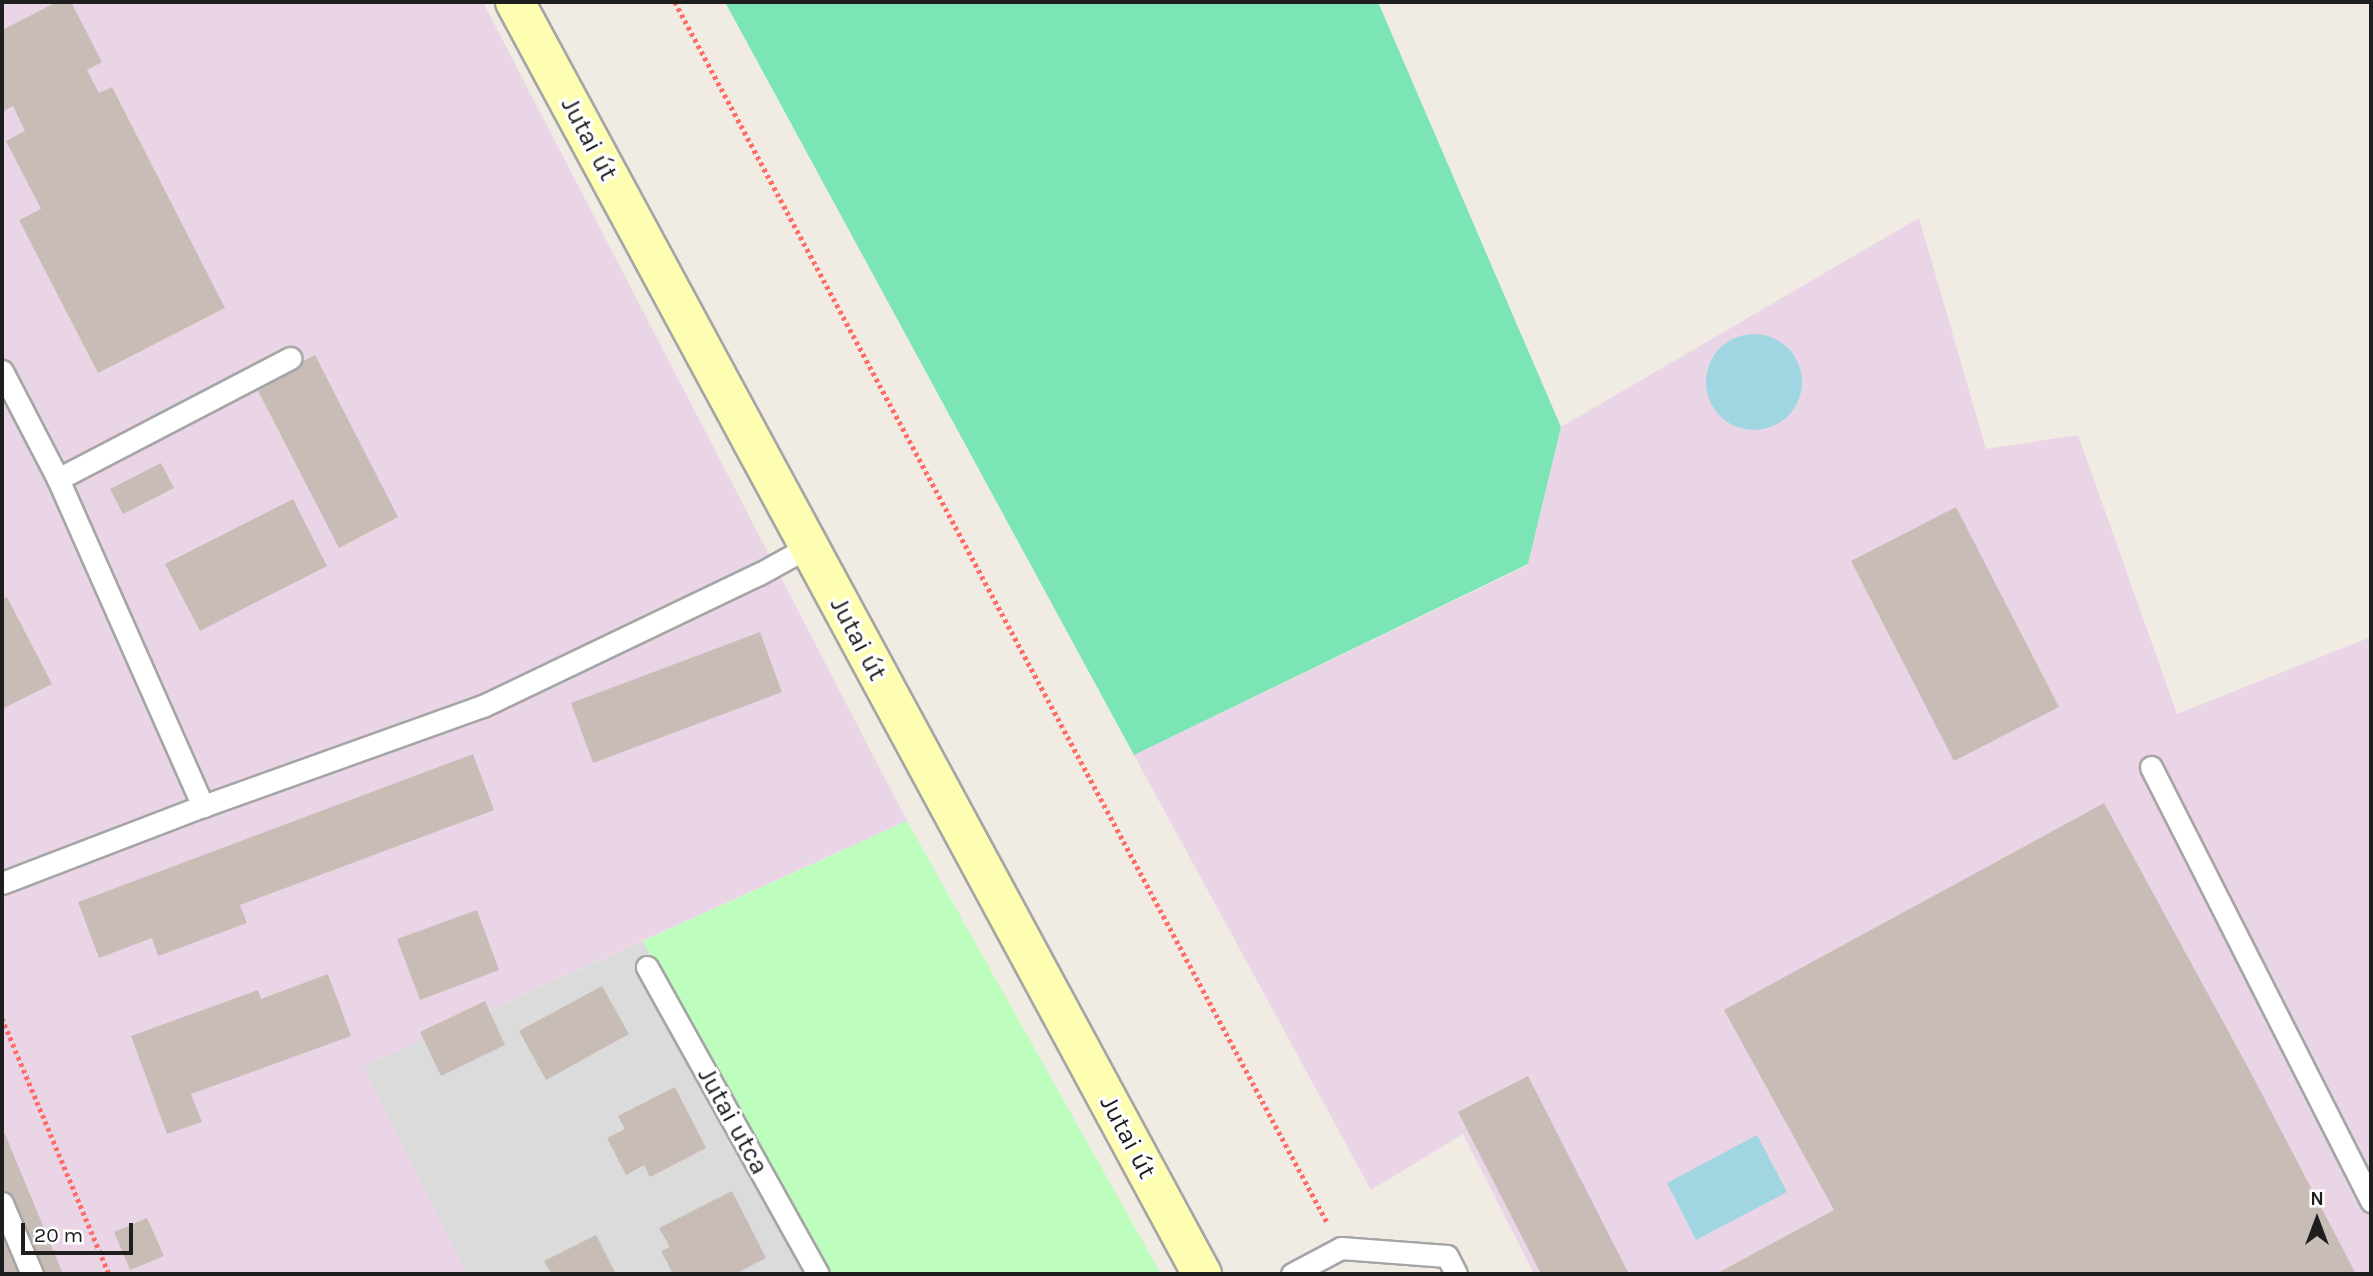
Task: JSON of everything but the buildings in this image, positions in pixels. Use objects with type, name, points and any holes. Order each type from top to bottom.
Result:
[{"type":"main road","name":"Jutai út","points":[[515,2],[1202,1274]]},
{"type":"lane","points":[[58,479],[290,358]]},
{"type":"lane","points":[[2,371],[58,479],[203,806]]},
{"type":"lane","points":[[2,883],[203,806],[483,706],[759,574],[808,547]]},
{"type":"lane","points":[[2151,767],[2371,1201]]},
{"type":"lane","name":"Jutai utca","points":[[648,967],[818,1274]]},
{"type":"lane","points":[[2,1203],[32,1274]]},
{"type":"lane","points":[[1292,1274],[1341,1248],[1447,1256],[1456,1274]]},
{"type":"path","points":[[675,2],[1341,1248]]},
{"type":"path","points":[[2,1018],[109,1274]]},
{"type":"shaded area","points":[[2,2],[483,2],[907,821],[363,1067],[467,1274],[2,1274]]},
{"type":"shaded area","points":[[1919,218],[1986,449],[2078,435],[2177,714],[2371,637],[2371,1274],[1534,1274],[1463,1134],[1371,1190],[1134,755],[1528,565],[1561,427]]},
{"type":"shaded area","points":[[643,941],[823,1274],[467,1274],[362,1067]]},
{"type":"green space","points":[[725,2],[1378,2],[1561,427],[1528,564],[1134,755]]},
{"type":"green space","points":[[907,821],[1161,1274],[823,1274],[643,941]]},
{"type":"water","points":[[1754,334],[1773,337],[1788,348],[1799,363],[1802,382],[1799,401],[1788,416],[1773,427],[1754,430],[1735,427],[1720,416],[1709,401],[1706,382],[1709,363],[1720,348],[1735,337]]},
{"type":"water","points":[[1757,1135],[1787,1192],[1696,1240],[1667,1183]]}]
